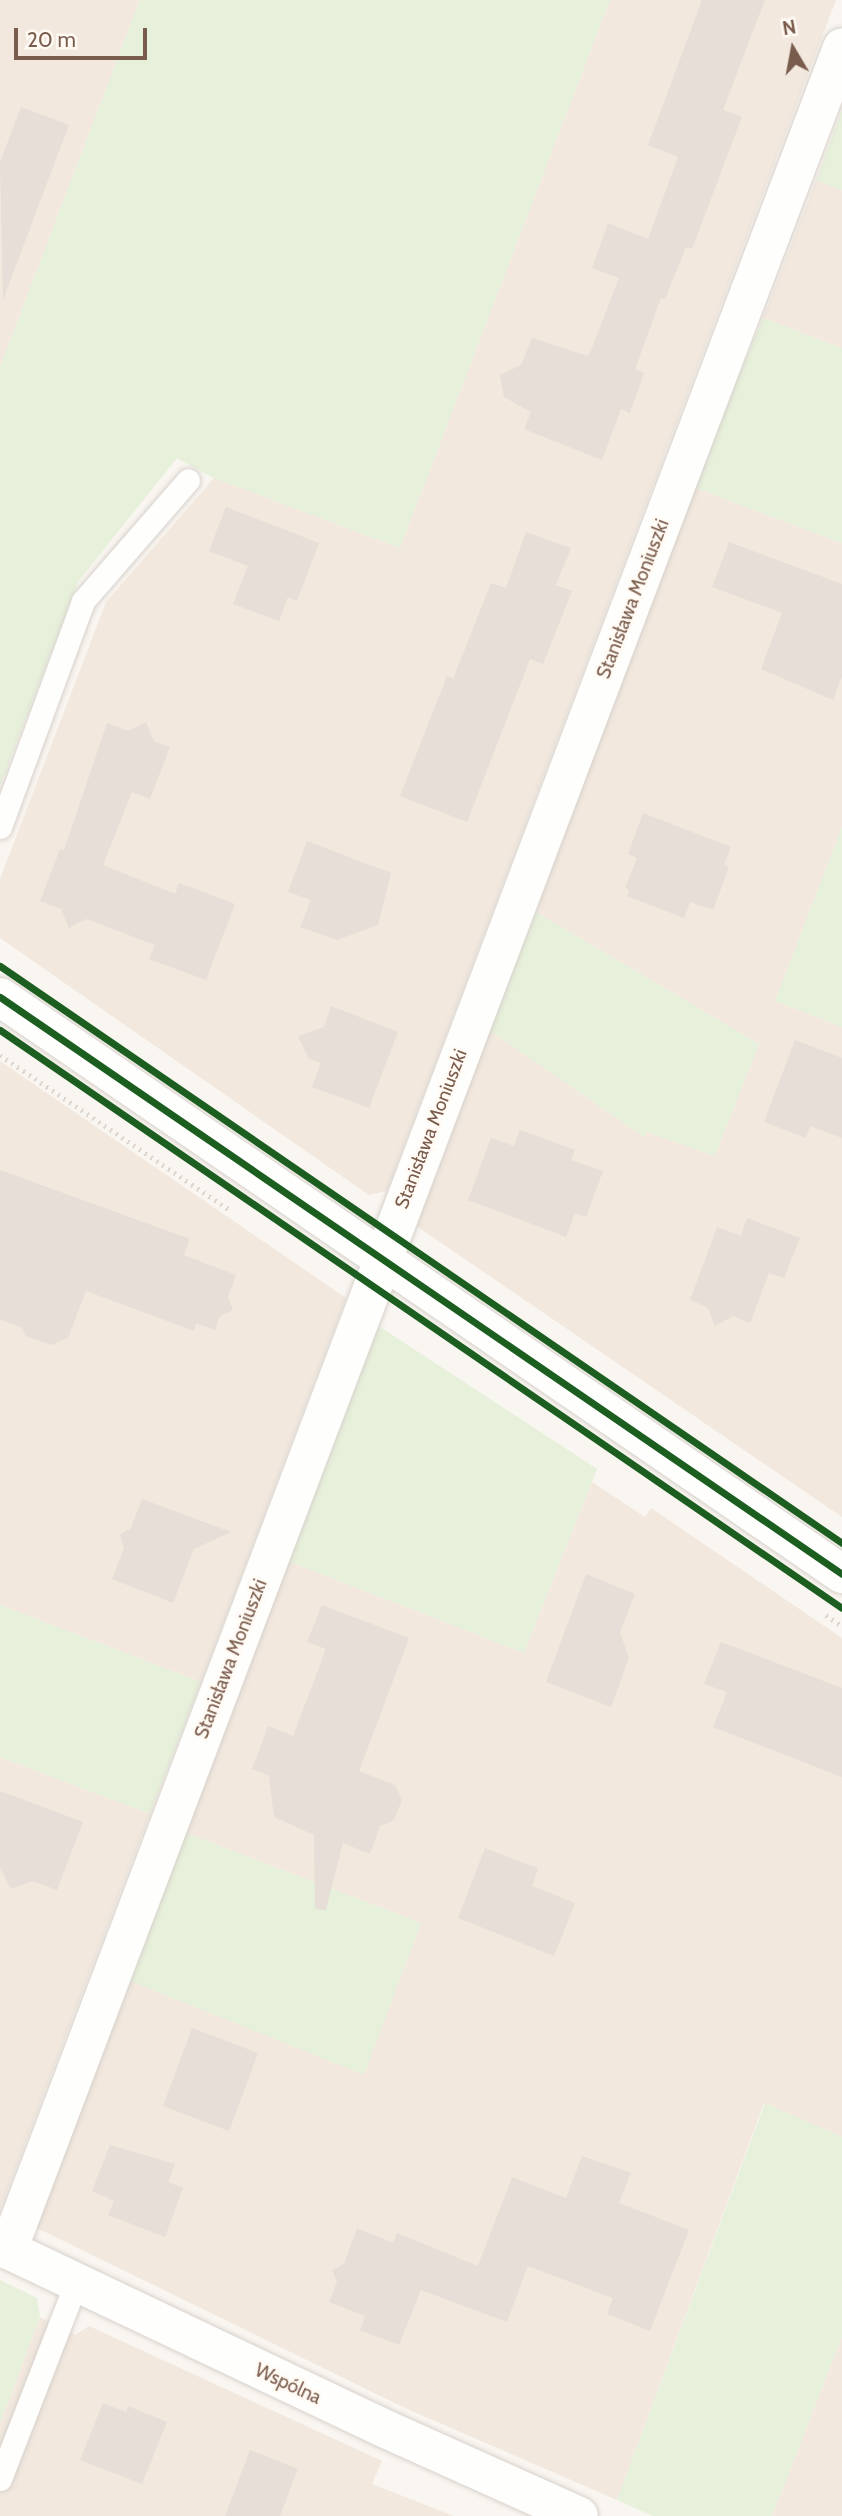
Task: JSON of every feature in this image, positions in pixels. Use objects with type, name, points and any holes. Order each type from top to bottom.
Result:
[{"type":"street","name":"Stanisława Moniuszki","points":[[4,2248],[842,48]]},
{"type":"street","points":[[0,997],[382,1255],[842,1574]]},
{"type":"street","name":"Wspólna","points":[[4,2248],[579,2516]]},
{"type":"lane","points":[[0,827],[83,601],[188,480]]},
{"type":"lane","points":[[0,2479],[76,2283]]},
{"type":"shaded area","points":[[0,0],[140,0],[0,367]]},
{"type":"shaded area","points":[[610,0],[836,0],[387,1191],[369,1195],[0,938],[0,879],[106,602],[214,478],[400,548]]},
{"type":"shaded area","points":[[816,180],[842,190],[842,348],[763,318]]},
{"type":"shaded area","points":[[693,487],[842,543],[842,827],[775,1001],[842,1027],[842,1517],[415,1225],[489,1030],[644,1137],[647,1132],[715,1156],[759,1044],[536,912]]},
{"type":"shaded area","points":[[0,1061],[346,1298],[201,1682],[0,1605]]},
{"type":"shaded area","points":[[592,1482],[645,1517],[651,1508],[842,1638],[842,2137],[764,2103],[617,2500],[405,2408],[37,2228],[130,1981],[364,2074],[421,1923],[186,1833],[288,1561],[524,1653]]},
{"type":"shaded area","points":[[0,1757],[150,1814],[0,2210]]},
{"type":"shaded area","points":[[40,2317],[75,2335],[89,2326],[382,2461],[372,2484],[454,2516],[0,2516],[0,2424]]},
{"type":"shaded area","points":[[842,2337],[842,2516],[772,2516]]},
{"type":"green space","points":[[140,0],[610,0],[400,548],[214,478],[177,458],[78,582],[0,786],[0,367]]},
{"type":"green space","points":[[842,110],[842,190],[816,180]]},
{"type":"green space","points":[[763,318],[842,348],[842,543],[693,487]]},
{"type":"green space","points":[[842,827],[842,1027],[775,1001]]},
{"type":"green space","points":[[536,912],[759,1044],[715,1156],[647,1132],[644,1137],[489,1030]]},
{"type":"green space","points":[[377,1325],[597,1469],[524,1653],[288,1561]]},
{"type":"green space","points":[[0,1605],[201,1682],[150,1814],[0,1757]]},
{"type":"green space","points":[[186,1833],[421,1923],[364,2075],[130,1981]]},
{"type":"green space","points":[[765,2103],[842,2137],[842,2337],[772,2516],[653,2516],[617,2500]]},
{"type":"green space","points":[[0,2280],[37,2298],[40,2317],[0,2424]]},
{"type":"building","points":[[702,0],[765,0],[723,110],[742,117],[692,249],[686,247],[665,299],[661,298],[635,369],[644,373],[630,413],[621,409],[602,460],[524,429],[531,412],[504,397],[500,375],[521,365],[532,338],[588,356],[590,353],[619,278],[592,268],[608,223],[648,239],[678,157],[648,145]]},
{"type":"building","points":[[21,107],[69,125],[3,300],[0,162]]},
{"type":"building","points":[[226,507],[319,543],[297,601],[288,597],[279,621],[233,604],[248,566],[209,551]]},
{"type":"building","points":[[526,532],[571,548],[556,585],[572,591],[543,664],[530,659],[467,822],[400,796],[447,676],[453,679],[491,583],[506,588]]},
{"type":"building","points":[[729,542],[842,584],[842,676],[833,700],[761,669],[782,613],[712,587]]},
{"type":"building","points":[[146,722],[154,741],[170,747],[150,799],[132,792],[103,865],[175,894],[179,883],[235,904],[206,980],[149,959],[155,945],[86,919],[69,928],[61,909],[40,901],[60,849],[64,850],[107,723],[128,731]]},
{"type":"building","points":[[643,813],[731,847],[724,865],[729,867],[713,910],[690,902],[684,918],[627,896],[629,890],[625,888],[637,858],[628,854]]},
{"type":"building","points":[[307,841],[391,873],[378,925],[337,940],[300,927],[311,900],[288,892]]},
{"type":"building","points":[[331,1006],[398,1032],[369,1108],[312,1087],[321,1063],[309,1059],[298,1036],[324,1027]]},
{"type":"building","points":[[795,1040],[842,1058],[842,1138],[810,1126],[806,1138],[764,1122]]},
{"type":"building","points":[[520,1130],[575,1150],[571,1160],[603,1171],[586,1217],[575,1213],[566,1237],[468,1200],[491,1138],[514,1146]]},
{"type":"building","points":[[0,1170],[190,1239],[184,1255],[236,1275],[228,1297],[233,1310],[220,1316],[215,1330],[196,1323],[194,1331],[86,1291],[68,1338],[51,1345],[26,1336],[22,1328],[0,1319]]},
{"type":"building","points":[[747,1218],[800,1238],[784,1278],[769,1273],[750,1323],[733,1316],[715,1326],[707,1307],[690,1300],[717,1227],[741,1236]]},
{"type":"building","points":[[142,1499],[231,1532],[194,1549],[173,1603],[112,1579],[124,1548],[120,1535],[131,1528]]},
{"type":"building","points":[[586,1574],[635,1594],[620,1632],[629,1658],[611,1707],[546,1682]]},
{"type":"building","points":[[322,1605],[409,1638],[359,1771],[395,1785],[402,1800],[394,1820],[380,1826],[370,1854],[343,1843],[326,1910],[315,1909],[314,1835],[274,1817],[269,1776],[252,1769],[268,1726],[293,1736],[326,1649],[307,1642]]},
{"type":"building","points":[[721,1642],[842,1688],[842,1777],[713,1727],[727,1692],[704,1684]]},
{"type":"building","points":[[0,1791],[83,1822],[57,1890],[32,1881],[11,1889],[0,1867]]},
{"type":"building","points":[[485,1848],[538,1868],[532,1886],[575,1903],[554,1956],[458,1918]]},
{"type":"building","points":[[192,2028],[258,2053],[229,2131],[163,2106]]},
{"type":"building","points":[[110,2145],[175,2164],[168,2182],[183,2188],[165,2237],[108,2215],[114,2201],[92,2191]]},
{"type":"building","points":[[582,2156],[631,2173],[619,2203],[689,2230],[650,2331],[607,2314],[613,2298],[528,2266],[507,2322],[421,2290],[399,2345],[360,2330],[365,2316],[329,2302],[337,2282],[332,2270],[344,2264],[357,2228],[393,2243],[397,2233],[478,2266],[512,2177],[566,2198]]},
{"type":"building","points":[[103,2403],[126,2412],[128,2406],[167,2422],[142,2484],[80,2460]]},
{"type":"building","points":[[250,2450],[298,2469],[280,2516],[225,2516]]},
{"type":"cycle path","points":[[0,966],[842,1543]]},
{"type":"cycle path","points":[[0,997],[842,1574]]},
{"type":"cycle path","points":[[0,1030],[842,1608]]}]
